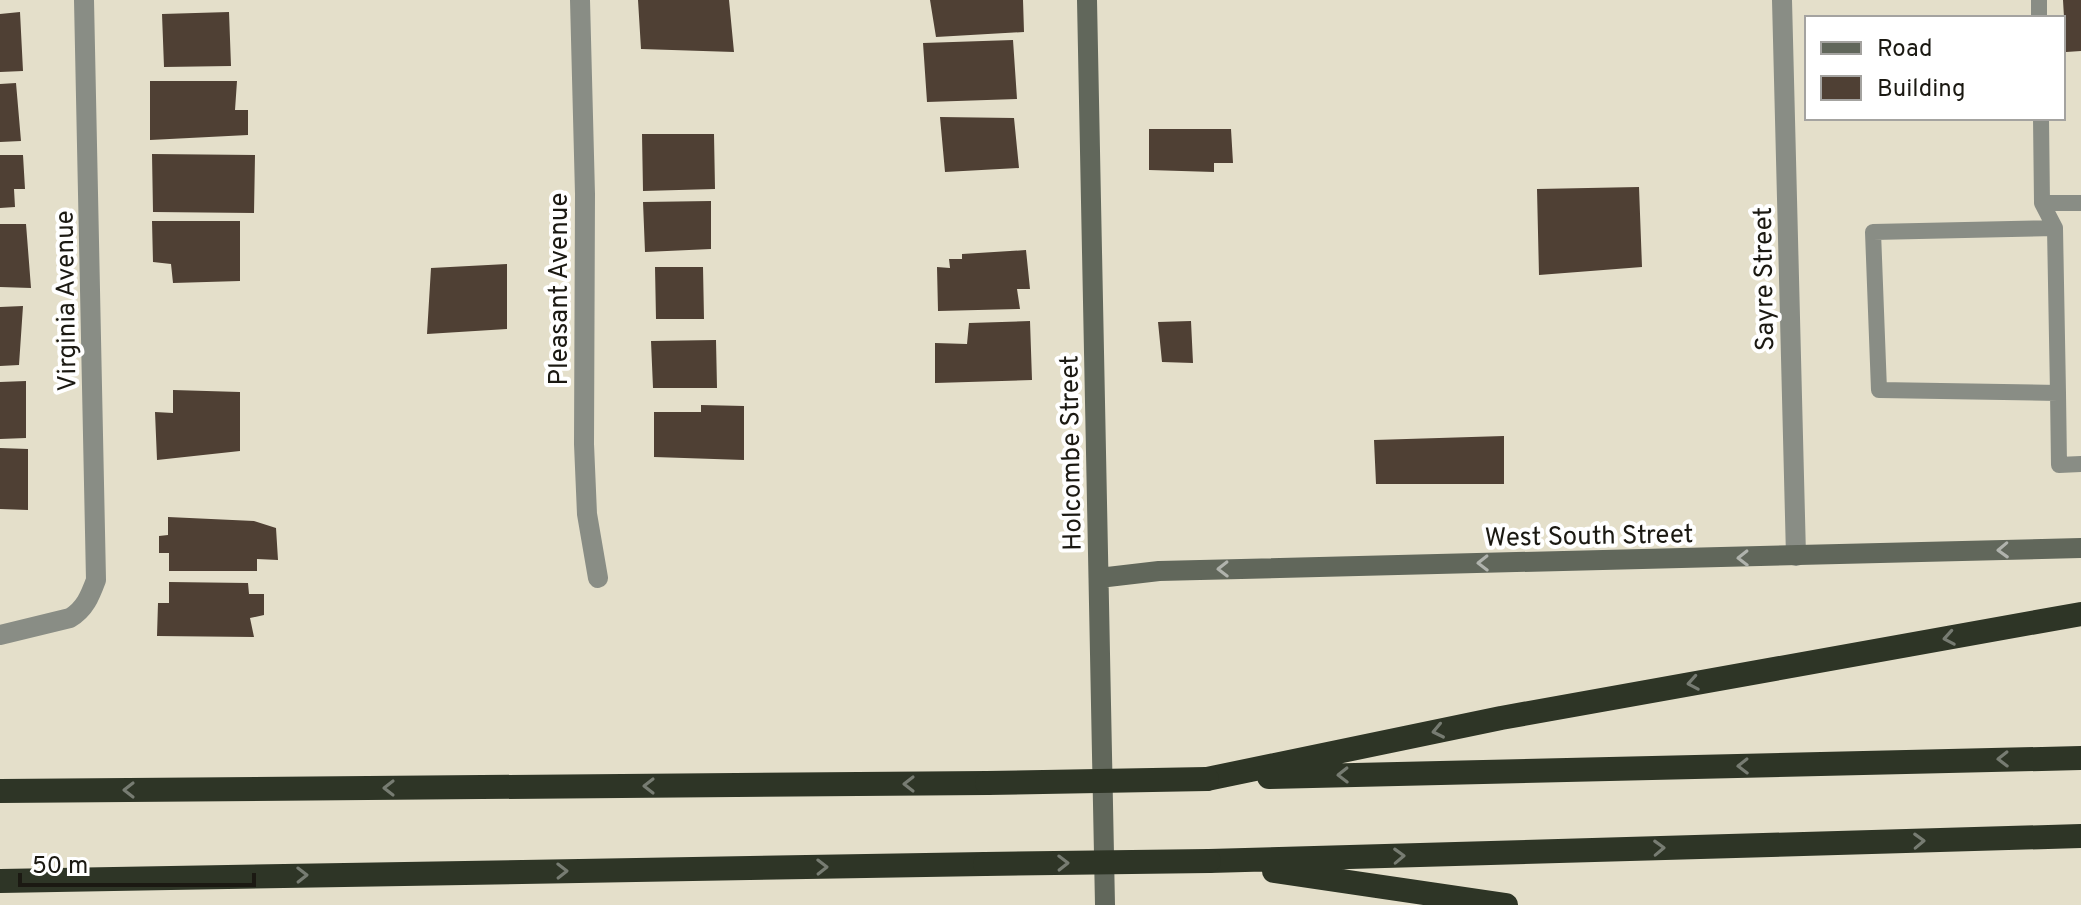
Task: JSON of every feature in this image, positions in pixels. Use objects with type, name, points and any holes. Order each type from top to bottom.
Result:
[{"type":"highway","points":[[1207,779],[1501,718],[2081,614]]},
{"type":"highway","points":[[0,791],[987,783],[2081,758]]},
{"type":"highway","points":[[0,881],[1209,861],[2081,836]]},
{"type":"highway","points":[[1209,861],[1506,905]]},
{"type":"street","name":"Virginia Avenue","points":[[0,635],[70,618],[80,612],[89,599],[96,580],[84,0]]},
{"type":"street","name":"Pleasant Avenue","points":[[580,0],[585,194],[584,444],[587,514],[598,578]]},
{"type":"street","name":"Holcombe Street","points":[[1087,0],[1105,905]]},
{"type":"street","name":"Sayre Street","points":[[1782,0],[1796,556]]},
{"type":"street","name":"West South Street","points":[[1099,578],[1159,571],[2081,548]]},
{"type":"lane","points":[[2041,120],[2042,203],[2055,228],[2059,465],[2081,464]]},
{"type":"lane","points":[[2042,203],[2081,203]]},
{"type":"lane","points":[[2055,228],[1873,232],[1879,390],[2058,393]]},
{"type":"building","points":[[638,0],[729,0],[734,52],[641,49]]},
{"type":"building","points":[[930,0],[1023,0],[1024,32],[936,37]]},
{"type":"building","points":[[2063,0],[2081,0],[2081,51],[2066,52]]},
{"type":"building","points":[[20,12],[23,71],[0,72],[0,14]]},
{"type":"building","points":[[229,12],[231,66],[164,67],[162,14]]},
{"type":"building","points":[[1013,40],[1017,99],[927,102],[923,43]]},
{"type":"building","points":[[150,81],[237,81],[235,110],[248,110],[248,135],[150,140]]},
{"type":"building","points":[[16,83],[21,141],[0,142],[0,84]]},
{"type":"building","points":[[940,117],[1014,118],[1019,168],[945,172]]},
{"type":"building","points":[[1149,129],[1231,129],[1233,163],[1214,163],[1214,172],[1149,170]]},
{"type":"building","points":[[642,134],[714,134],[715,189],[643,191]]},
{"type":"building","points":[[152,154],[255,155],[254,213],[153,212]]},
{"type":"building","points":[[0,155],[23,155],[25,189],[14,189],[15,207],[0,208]]},
{"type":"building","points":[[1639,187],[1642,267],[1539,275],[1537,189]]},
{"type":"building","points":[[711,201],[711,249],[645,252],[643,202]]},
{"type":"building","points":[[152,221],[240,221],[240,281],[173,283],[171,264],[153,262]]},
{"type":"building","points":[[0,224],[26,224],[31,288],[0,287]]},
{"type":"building","points":[[1026,250],[1030,289],[1017,289],[1020,309],[938,311],[937,267],[950,268],[949,259],[962,259],[962,254]]},
{"type":"building","points":[[507,264],[507,329],[427,334],[431,268]]},
{"type":"building","points":[[655,267],[703,267],[704,319],[656,319]]},
{"type":"building","points":[[23,306],[19,365],[0,366],[0,307]]},
{"type":"building","points":[[1030,321],[1032,380],[935,383],[935,343],[967,344],[969,323]]},
{"type":"building","points":[[1191,321],[1193,363],[1162,362],[1158,322]]},
{"type":"building","points":[[716,340],[717,388],[653,388],[651,341]]},
{"type":"building","points":[[26,381],[26,438],[0,439],[0,382]]},
{"type":"building","points":[[173,390],[240,392],[240,451],[157,460],[155,412],[173,413]]},
{"type":"building","points":[[701,405],[744,406],[744,460],[654,457],[654,412],[701,412]]},
{"type":"building","points":[[1504,436],[1504,484],[1376,484],[1374,440]]},
{"type":"building","points":[[0,448],[28,449],[28,510],[0,509]]},
{"type":"building","points":[[168,517],[254,521],[276,528],[278,560],[257,559],[257,571],[169,571],[169,553],[159,553],[159,536],[168,535]]},
{"type":"building","points":[[169,582],[248,583],[249,594],[264,594],[264,615],[250,618],[254,637],[157,636],[158,603],[169,603]]}]
